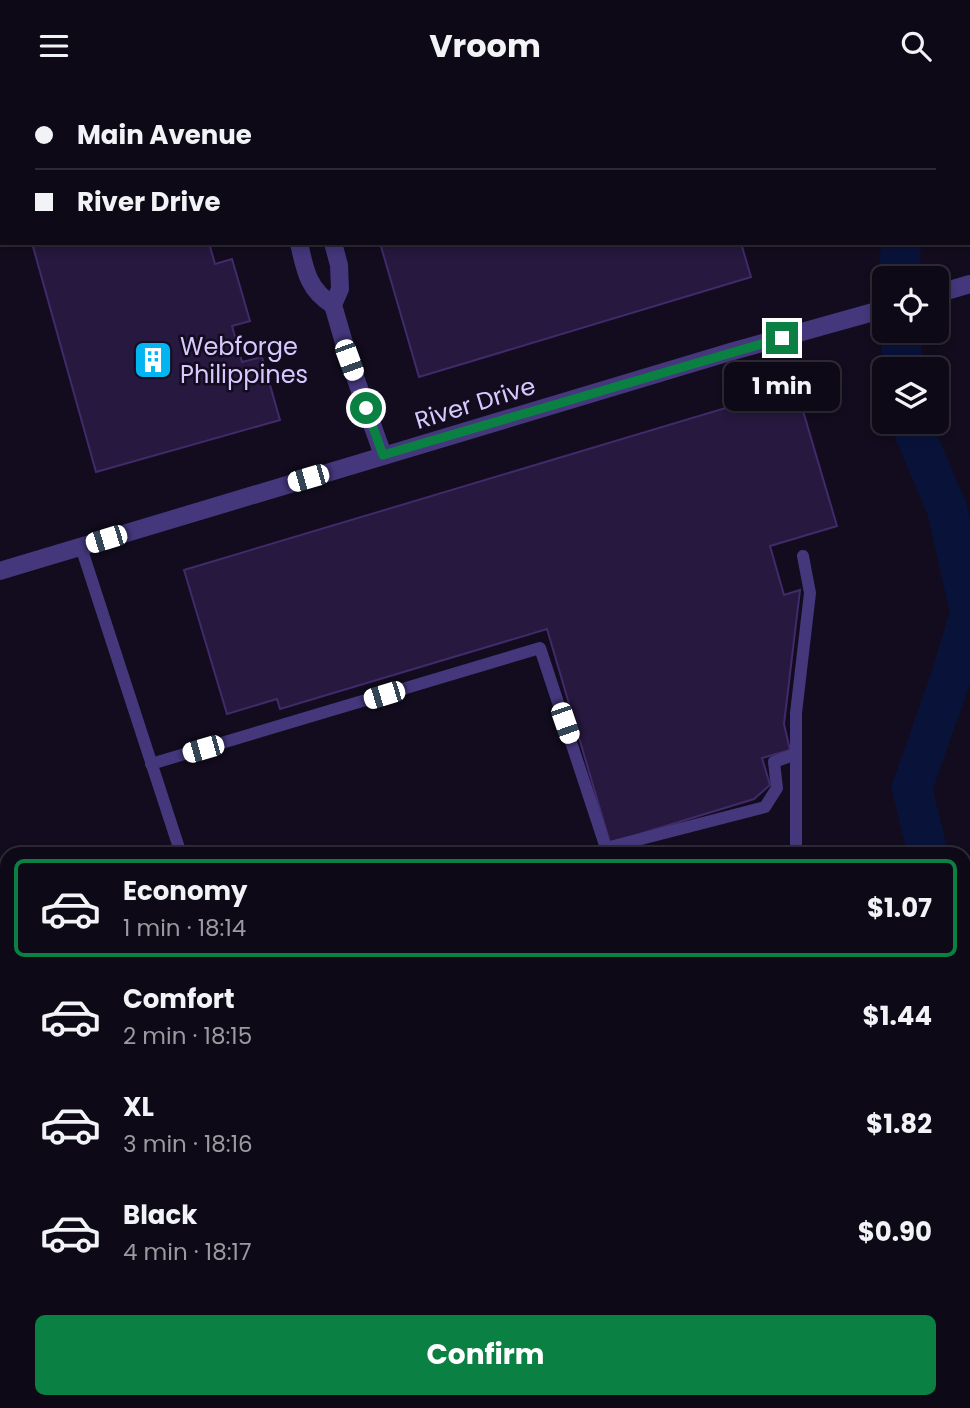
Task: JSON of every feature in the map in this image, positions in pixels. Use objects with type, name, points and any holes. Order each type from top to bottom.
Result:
[{"type":"street","points":[[299,245],[306,276],[322,299],[333,305]]},
{"type":"street","points":[[333,245],[340,289],[333,305],[349,360],[383,455]]},
{"type":"street","points":[[949,290],[970,284]]},
{"type":"street","name":"River Drive","points":[[0,571],[730,352],[872,312]]},
{"type":"lane","points":[[81,547],[179,847]]},
{"type":"lane","points":[[793,847],[796,713],[810,593],[803,556]]},
{"type":"lane","points":[[150,764],[540,648],[606,847]]},
{"type":"lane","points":[[610,847],[765,807],[777,788],[774,762],[795,760]]},
{"type":"building","name":"Webforge Philippines","points":[[33,245],[210,245],[215,264],[232,259],[250,321],[232,326],[242,362],[262,357],[280,420],[96,472]]},
{"type":"building","points":[[381,245],[742,245],[751,277],[419,377]]},
{"type":"building","points":[[796,387],[837,526],[770,546],[784,595],[800,590],[784,724],[790,750],[762,758],[770,785],[754,799],[610,843],[547,629],[280,709],[277,699],[227,714],[184,570]]},
{"type":"waterway","points":[[900,266],[901,245]]},
{"type":"waterway","points":[[901,343],[902,357]]},
{"type":"waterway","points":[[915,434],[947,509],[970,611]]},
{"type":"waterway","points":[[926,847],[912,788],[970,614]]},
{"type":"place","name":"Webforge Philippines","points":[[153,360]]},
{"type":"route","points":[[366,408],[383,455],[782,338]]}]
